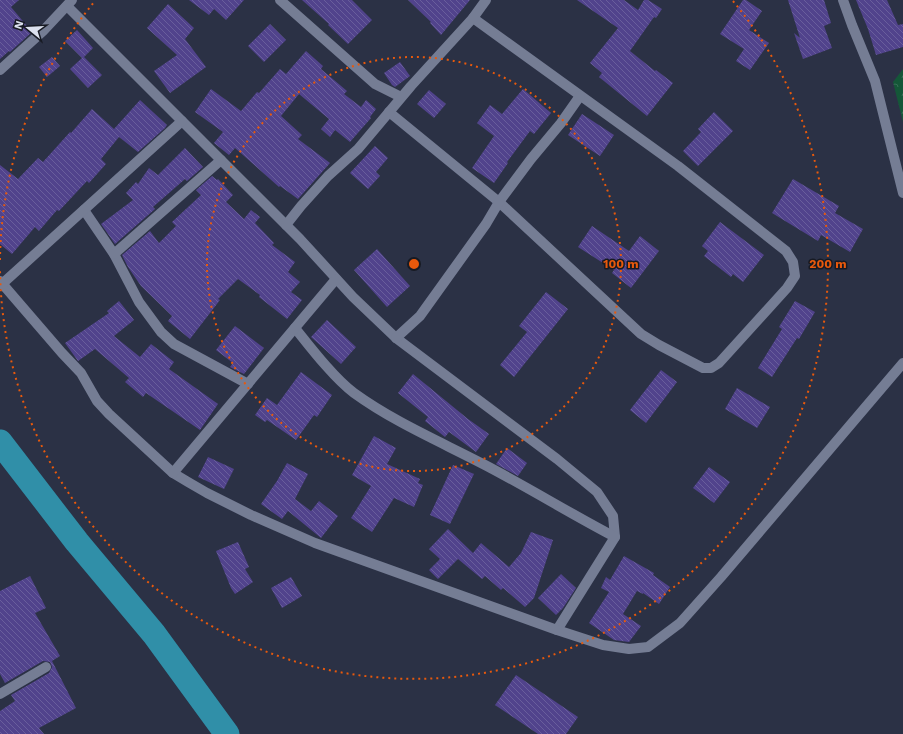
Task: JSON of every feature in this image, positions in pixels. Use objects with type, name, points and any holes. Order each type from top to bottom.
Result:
[{"type":"street","points":[[280,0],[375,84],[401,97]]},
{"type":"street","points":[[286,225],[324,181],[358,149],[401,97],[473,18],[486,0]]},
{"type":"street","points":[[843,0],[875,81],[903,193]]},
{"type":"street","points":[[0,70],[43,31],[70,3],[182,120],[286,225],[353,297],[396,338],[556,459],[597,492],[613,516],[616,537],[557,630]]},
{"type":"street","points":[[390,112],[499,202],[641,334],[703,368],[711,368],[719,363],[787,288],[794,276],[793,262],[786,251],[678,166],[473,18]]},
{"type":"street","points":[[396,338],[420,316],[486,224],[499,202],[531,159],[561,123],[580,96]]},
{"type":"street","points":[[182,120],[84,210],[1,282],[81,373],[97,401],[173,473],[207,493],[239,509],[315,543],[557,630],[604,645],[629,649],[648,646],[680,623],[721,578],[903,363]]},
{"type":"street","points":[[114,254],[221,160]]},
{"type":"street","points":[[84,210],[114,254],[139,302],[161,332],[174,344],[248,384]]},
{"type":"street","points":[[173,473],[336,279]]},
{"type":"street","points":[[295,328],[337,378],[353,392],[395,418],[510,478],[574,515],[616,537]]},
{"type":"street","points":[[0,694],[46,667]]},
{"type":"green space","points":[[903,69],[903,122],[893,82]]},
{"type":"building","points":[[0,0],[19,0],[11,7],[32,32],[0,59]]},
{"type":"building","points":[[189,0],[244,0],[226,20],[214,9],[209,15]]},
{"type":"building","points":[[302,0],[352,0],[372,20],[348,44],[328,25],[329,24]]},
{"type":"building","points":[[408,0],[470,0],[441,35],[430,23],[431,22]]},
{"type":"building","points":[[577,0],[624,0],[638,10],[644,0],[648,0],[662,9],[656,18],[654,17],[630,51],[673,83],[647,116],[599,77],[602,73],[590,63],[618,28]]},
{"type":"building","points":[[743,0],[746,0],[762,11],[749,30],[769,43],[750,70],[736,61],[744,49],[720,34]]},
{"type":"building","points":[[788,0],[824,0],[831,23],[824,26],[832,48],[803,59],[794,33],[800,38]]},
{"type":"building","points":[[856,0],[887,0],[898,25],[903,24],[903,47],[876,55],[868,29]]},
{"type":"building","points":[[168,4],[194,28],[185,39],[206,67],[170,93],[154,71],[177,55],[147,28]]},
{"type":"building","points":[[270,24],[286,40],[264,62],[248,46]]},
{"type":"building","points":[[77,30],[93,48],[84,57],[102,75],[88,88],[70,69],[82,58],[65,41]]},
{"type":"building","points":[[306,51],[323,66],[321,69],[347,91],[344,94],[361,107],[366,100],[376,109],[370,117],[371,118],[350,142],[335,130],[330,137],[321,129],[329,119],[299,94],[281,116],[302,135],[298,139],[330,163],[298,199],[280,186],[279,187],[235,148],[229,155],[214,143],[223,132],[195,112],[211,89],[241,111],[257,92],[259,93],[280,69],[286,74]]},
{"type":"building","points":[[52,57],[60,66],[47,77],[39,67]]},
{"type":"building","points":[[400,62],[410,76],[395,87],[384,73]]},
{"type":"building","points":[[523,89],[551,113],[534,134],[530,131],[507,162],[508,163],[494,183],[472,168],[494,136],[477,123],[490,105],[502,114]]},
{"type":"building","points":[[429,90],[446,104],[434,118],[417,104]]},
{"type":"building","points":[[140,100],[167,125],[165,128],[138,152],[119,137],[101,159],[106,164],[89,183],[87,181],[59,211],[57,210],[39,231],[35,227],[12,254],[0,244],[0,165],[18,179],[38,158],[43,162],[92,109],[114,129]]},
{"type":"building","points":[[714,112],[733,131],[698,166],[683,151],[701,132],[698,129]]},
{"type":"building","points":[[582,114],[614,135],[600,156],[568,135]]},
{"type":"building","points":[[375,146],[388,158],[376,172],[380,176],[368,189],[350,173]]},
{"type":"building","points":[[185,148],[203,167],[187,181],[185,179],[153,207],[155,209],[115,244],[101,224],[133,200],[126,193],[136,182],[138,184],[149,168],[158,175]]},
{"type":"building","points":[[212,176],[217,180],[218,179],[233,195],[226,202],[244,219],[251,210],[260,217],[255,223],[274,243],[272,245],[295,262],[288,272],[300,282],[291,292],[302,300],[287,319],[259,297],[260,295],[238,279],[218,299],[220,300],[190,339],[168,321],[172,316],[141,286],[122,255],[150,231],[159,243],[176,226],[172,222],[201,195],[196,190]]},
{"type":"building","points":[[793,179],[839,206],[835,213],[863,229],[850,252],[821,235],[818,241],[772,213]]},
{"type":"building","points":[[720,222],[764,255],[743,282],[733,274],[731,277],[704,256],[708,251],[702,246]]},
{"type":"building","points":[[592,226],[629,251],[640,236],[659,251],[631,288],[612,273],[614,270],[578,247]]},
{"type":"building","points":[[377,249],[410,286],[387,307],[354,270]]},
{"type":"building","points":[[546,292],[568,309],[514,377],[500,365],[527,332],[519,326]]},
{"type":"building","points":[[119,301],[134,320],[114,336],[140,357],[151,344],[174,362],[169,369],[218,404],[200,430],[146,393],[143,397],[125,382],[129,378],[95,349],[78,361],[65,343],[109,313],[107,311]]},
{"type":"building","points":[[795,301],[815,312],[799,339],[797,338],[772,377],[758,368],[782,329],[779,327]]},
{"type":"building","points":[[327,320],[356,347],[341,364],[311,337]]},
{"type":"building","points":[[235,326],[264,348],[244,374],[230,367],[233,363],[216,350]]},
{"type":"building","points":[[661,370],[677,382],[646,423],[630,410]]},
{"type":"building","points":[[301,372],[332,395],[317,417],[314,415],[296,440],[267,420],[265,422],[255,415],[267,398],[277,405]]},
{"type":"building","points":[[413,374],[468,419],[489,434],[476,452],[449,432],[445,437],[425,421],[428,417],[398,393]]},
{"type":"building","points":[[737,388],[770,407],[757,428],[725,409]]},
{"type":"building","points":[[374,436],[396,448],[387,464],[420,479],[418,483],[423,485],[414,507],[394,498],[372,532],[351,518],[371,486],[352,475]]},
{"type":"building","points":[[507,448],[527,463],[518,476],[496,464]]},
{"type":"building","points":[[208,457],[234,469],[224,489],[198,477]]},
{"type":"building","points":[[287,463],[308,474],[295,499],[311,511],[319,501],[338,516],[321,538],[288,511],[282,519],[261,504]]},
{"type":"building","points":[[453,465],[474,474],[450,524],[430,515]]},
{"type":"building","points":[[709,467],[730,482],[714,503],[693,488]]},
{"type":"building","points":[[448,529],[473,553],[481,543],[509,567],[521,553],[531,532],[553,540],[534,598],[525,607],[503,588],[501,590],[485,576],[482,579],[458,559],[438,579],[429,570],[440,559],[429,549]]},
{"type":"building","points":[[238,542],[249,567],[245,569],[253,582],[235,594],[231,588],[216,551]]},
{"type":"building","points":[[624,556],[654,573],[653,575],[670,587],[659,604],[643,593],[637,591],[623,614],[641,626],[629,642],[614,640],[589,623],[609,592],[601,588],[606,577],[610,580]]},
{"type":"building","points":[[561,574],[576,588],[563,608],[556,615],[538,598]]},
{"type":"building","points":[[30,576],[46,608],[35,613],[60,656],[52,661],[76,708],[39,728],[44,734],[0,734],[0,711],[15,701],[11,695],[49,673],[52,667],[50,662],[43,661],[5,683],[0,674],[0,591]]},
{"type":"building","points":[[291,577],[302,596],[282,608],[271,588]]},
{"type":"building","points":[[516,675],[578,717],[566,734],[538,734],[495,705]]},
{"type":"waterway","points":[[0,442],[77,542],[154,634],[227,734]]}]
